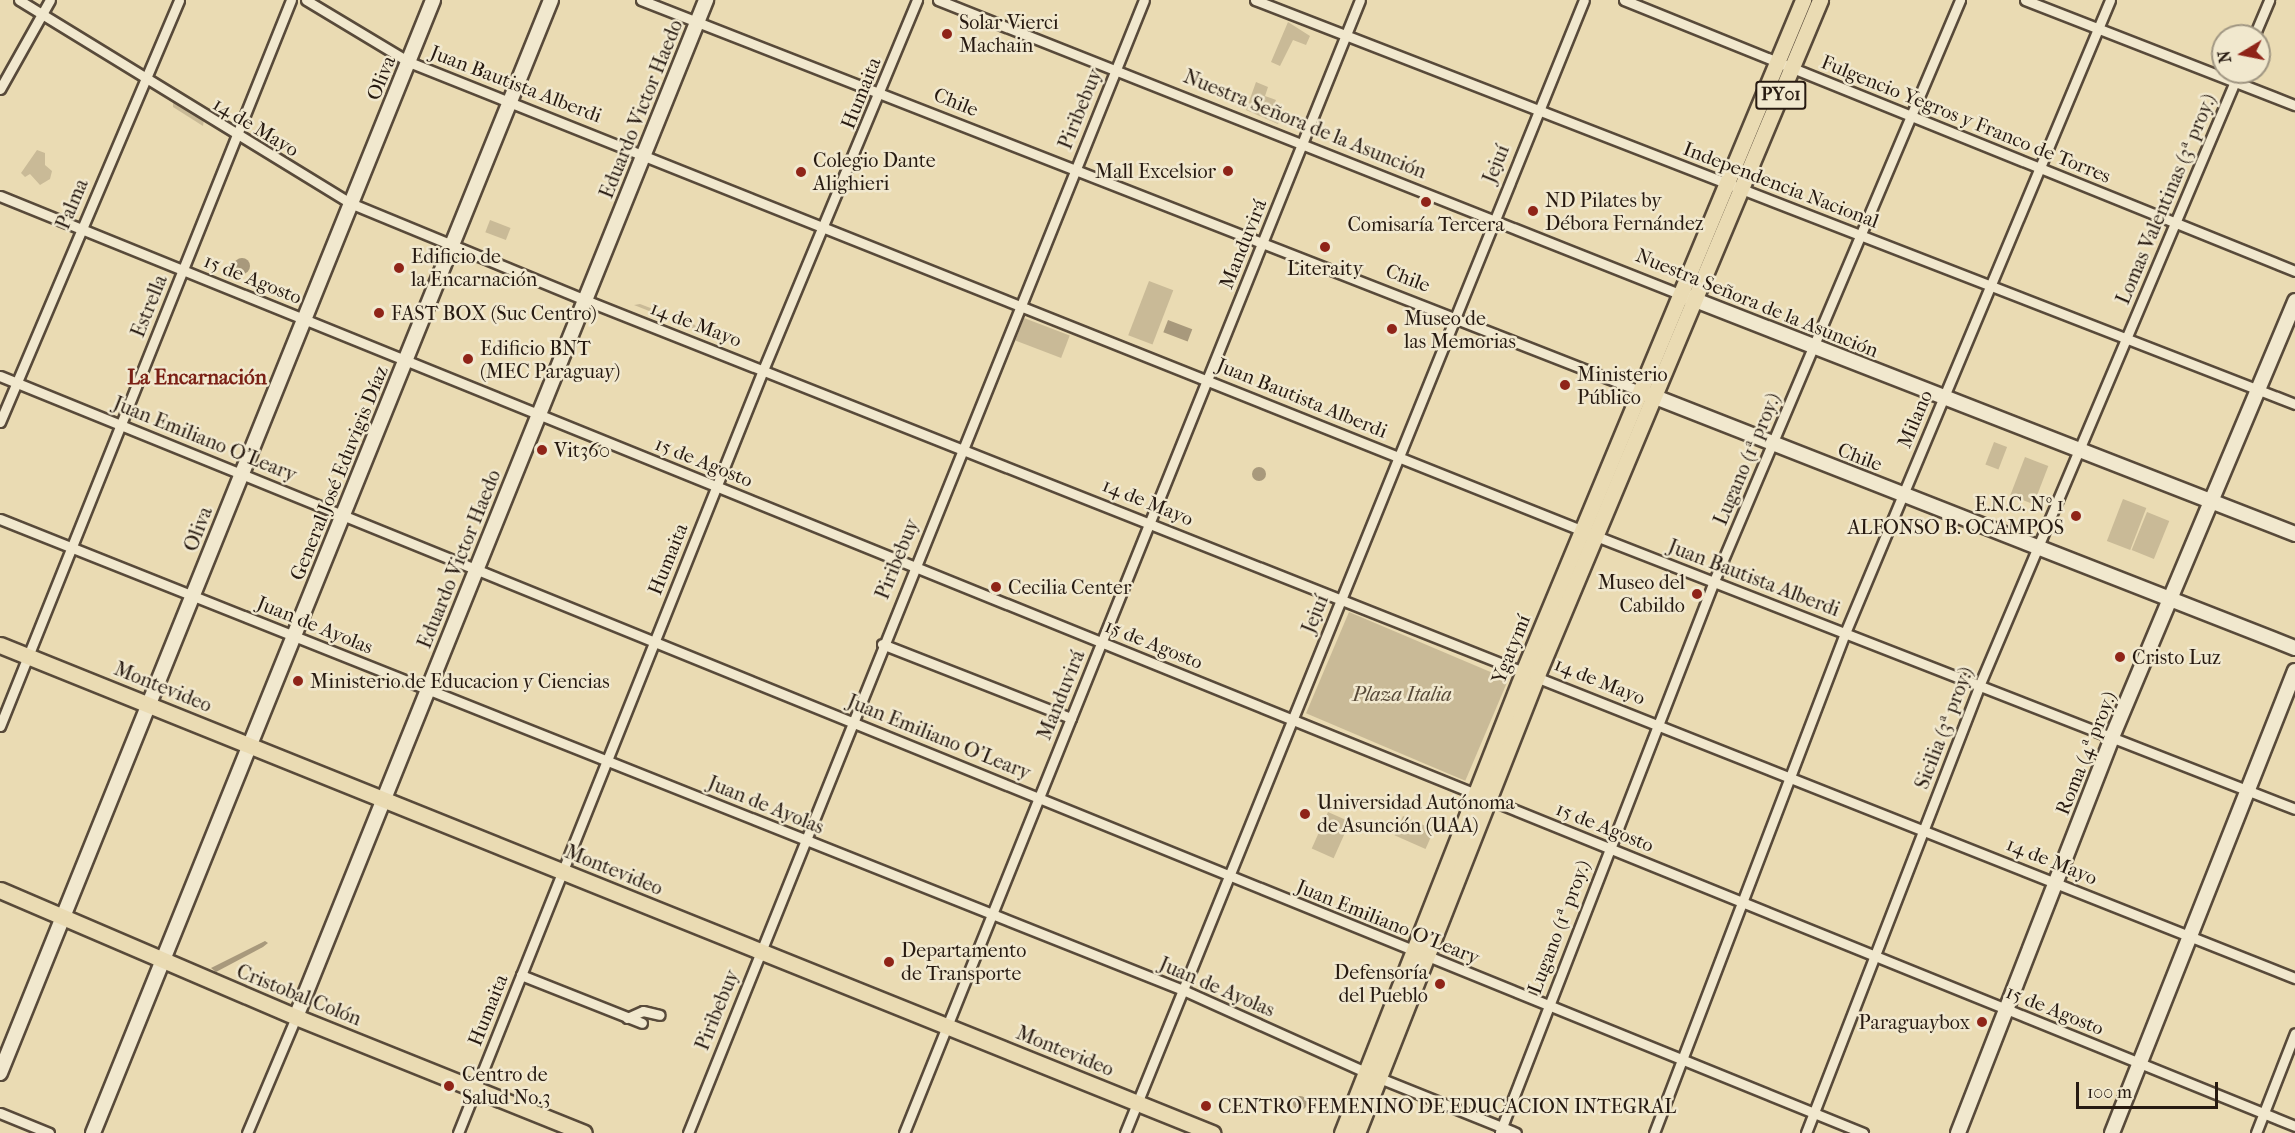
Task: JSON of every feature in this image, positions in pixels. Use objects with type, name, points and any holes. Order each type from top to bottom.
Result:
[{"type":"main road","name":"PY01","points":[[1735,187],[1784,66],[1803,0]]},
{"type":"main road","name":"PY01","points":[[1784,66],[1820,0]]},
{"type":"main road","name":"Ygatymí","points":[[1342,1133],[1373,1075],[1531,673],[1735,187]]},
{"type":"main road","name":"Montevideo","points":[[0,645],[1212,1133]]},
{"type":"main road","name":"Cristobal Colón","points":[[0,890],[296,1017],[584,1133]]},
{"type":"main road","name":"Ygatymí","points":[[1357,1133],[1373,1075]]},
{"type":"street","name":"14 de Mayo","points":[[19,0],[143,79],[350,203],[585,300],[1341,597],[2295,978]]},
{"type":"street","points":[[0,89],[50,0]]},
{"type":"street","name":"Palma","points":[[0,422],[143,79],[179,0]]},
{"type":"street","name":"Estrella","points":[[0,726],[291,0]]},
{"type":"street","name":"Juan Bautista Alberdi","points":[[306,0],[409,62],[644,153],[1590,533],[2295,809]]},
{"type":"street","name":"Oliva","points":[[0,1073],[433,0]]},
{"type":"street","name":"General José Eduvigis Díaz","points":[[93,1133],[551,0]]},
{"type":"street","name":"Chile","points":[[641,0],[1454,316],[1773,444],[2295,648]]},
{"type":"street","name":"Eduardo Victor Haedo","points":[[247,1133],[296,1017],[706,0]]},
{"type":"street","name":"Humaita","points":[[458,1133],[716,486],[763,370],[826,226],[917,0]]},
{"type":"street","name":"Nuestra Señora de la Asunción","points":[[938,0],[1813,347],[2295,534]]},
{"type":"street","name":"Piribebuy","points":[[688,1133],[851,720],[1144,0]]},
{"type":"street","name":"Independencia Nacional","points":[[1254,0],[2295,404]]},
{"type":"street","name":"Manduvirá","points":[[904,1133],[1360,0]]},
{"type":"street","name":"Jejuí","points":[[1125,1133],[1454,316],[1584,0]]},
{"type":"street","name":"Fulgencio Yegros y Franco de Torres","points":[[1624,0],[1784,66],[2040,166],[2175,225],[2295,271]]},
{"type":"street","name":"Lugano (1ª proy.)","points":[[1501,1130],[1714,581],[1960,0]]},
{"type":"street","points":[[2025,0],[2211,73]]},
{"type":"street","name":"Milano","points":[[1654,1133],[1845,633],[2110,0]]},
{"type":"street","points":[[2259,24],[2269,0]]},
{"type":"street","name":"Lomas Valentinas (3ª proy.)","points":[[2126,340],[2233,84]]},
{"type":"street","points":[[2239,84],[2295,105]]},
{"type":"street","name":"15 de Agosto","points":[[0,196],[2295,1126]]},
{"type":"street","name":"Roma (4ª proy.)","points":[[1958,1133],[2112,737],[2295,301]]},
{"type":"street","name":"Sicilia (3ª proy.)","points":[[1806,1133],[1979,686],[2126,340]]},
{"type":"street","name":"Juan Emiliano O'Leary","points":[[0,376],[1863,1133]]},
{"type":"street","name":"Juan de Ayolas","points":[[0,519],[1183,990],[1501,1130],[1516,1133]]},
{"type":"street","points":[[882,644],[1071,718]]},
{"type":"street","points":[[2112,1133],[2295,671]]},
{"type":"street","points":[[521,975],[642,1023]]},
{"type":"street","points":[[627,1018],[643,1011],[660,1015]]},
{"type":"street","points":[[2256,1133],[2295,1033]]},
{"type":"street","points":[[0,1113],[49,1133]]},
{"type":"green space","points":[[1288,22],[1310,36],[1306,45],[1293,40],[1280,66],[1271,62]]},
{"type":"green space","points":[[1256,82],[1268,87],[1265,96],[1276,100],[1271,111],[1282,114],[1278,124],[1246,110]]},
{"type":"green space","points":[[173,97],[204,119],[203,126],[173,107]]},
{"type":"green space","points":[[37,150],[45,153],[45,165],[52,171],[50,179],[40,185],[30,174],[25,177],[21,173]]},
{"type":"green space","points":[[490,220],[511,228],[506,240],[485,232]]},
{"type":"green space","points":[[1149,281],[1173,290],[1152,344],[1128,335]]},
{"type":"green space","points":[[640,304],[695,325],[697,330],[634,305]]},
{"type":"green space","points":[[1024,318],[1070,336],[1061,358],[1015,340]]},
{"type":"green space","points":[[1994,442],[2007,447],[1998,469],[1985,464]]},
{"type":"green space","points":[[2025,457],[2048,466],[2034,504],[2010,495]]},
{"type":"green space","points":[[2123,499],[2146,508],[2130,550],[2107,541]]},
{"type":"green space","points":[[2147,512],[2169,521],[2154,559],[2132,550]]},
{"type":"green space","name":"Plaza Italia","points":[[1349,612],[1508,680],[1465,781],[1306,713]]},
{"type":"green space","points":[[1328,812],[1350,822],[1334,858],[1312,849]]},
{"type":"green space","points":[[1403,816],[1434,830],[1426,849],[1394,835]]},
{"type":"shaded area","points":[[242,258],[248,260],[250,266],[248,272],[242,274],[236,272],[234,266],[236,260]]},
{"type":"shaded area","points":[[1168,320],[1192,329],[1188,341],[1163,332]]},
{"type":"shaded area","points":[[1259,467],[1264,469],[1266,474],[1264,479],[1259,481],[1254,479],[1252,474],[1254,469]]},
{"type":"shaded area","points":[[265,941],[268,943],[263,947],[216,972],[211,968]]},
{"type":"shaded area","points":[[1300,1096],[1305,1098],[1307,1103],[1305,1108],[1300,1110],[1295,1108],[1293,1103],[1295,1098]]},
{"type":"place","name":"Solar Vierci Machain","points":[[947,34]]},
{"type":"place","name":"Mall Excelsior","points":[[1228,171]]},
{"type":"place","name":"Colegio Dante Alighieri","points":[[801,172]]},
{"type":"place","name":"Comisaría Tercera","points":[[1426,202]]},
{"type":"place","name":"ND Pilates by Débora Fernández","points":[[1533,211]]},
{"type":"place","name":"Literaity","points":[[1325,247]]},
{"type":"place","name":"Edificio de la Encarnación","points":[[399,268]]},
{"type":"place","name":"FAST BOX (Suc Centro)","points":[[379,313]]},
{"type":"place","name":"Museo de las Memorias","points":[[1392,329]]},
{"type":"place","name":"Edificio BNT (MEC Paraguay)","points":[[468,359]]},
{"type":"place","name":"Ministerio Público","points":[[1565,385]]},
{"type":"place","name":"Vit360","points":[[542,450]]},
{"type":"place","name":"E.N.C. Nº 1 ALFONSO B. OCAMPOS","points":[[2076,516]]},
{"type":"place","name":"Cecilia Center","points":[[996,587]]},
{"type":"place","name":"Museo del Cabildo","points":[[1697,594]]},
{"type":"place","name":"Cristo Luz","points":[[2120,657]]},
{"type":"place","name":"Ministerio de Educacion y Ciencias","points":[[298,681]]},
{"type":"place","name":"Universidad Autónoma de Asunción (UAA)","points":[[1305,814]]},
{"type":"place","name":"Departamento de Transporte","points":[[889,962]]},
{"type":"place","name":"Defensoría del Pueblo","points":[[1440,984]]},
{"type":"place","name":"Paraguaybox","points":[[1982,1022]]},
{"type":"place","name":"Centro de Salud No.3","points":[[449,1086]]},
{"type":"place","name":"CENTRO FEMENINO DE EDUCACION INTEGRAL","points":[[1206,1106]]},
{"type":"district","name":"La Encarnación","points":[[197,377]]}]
